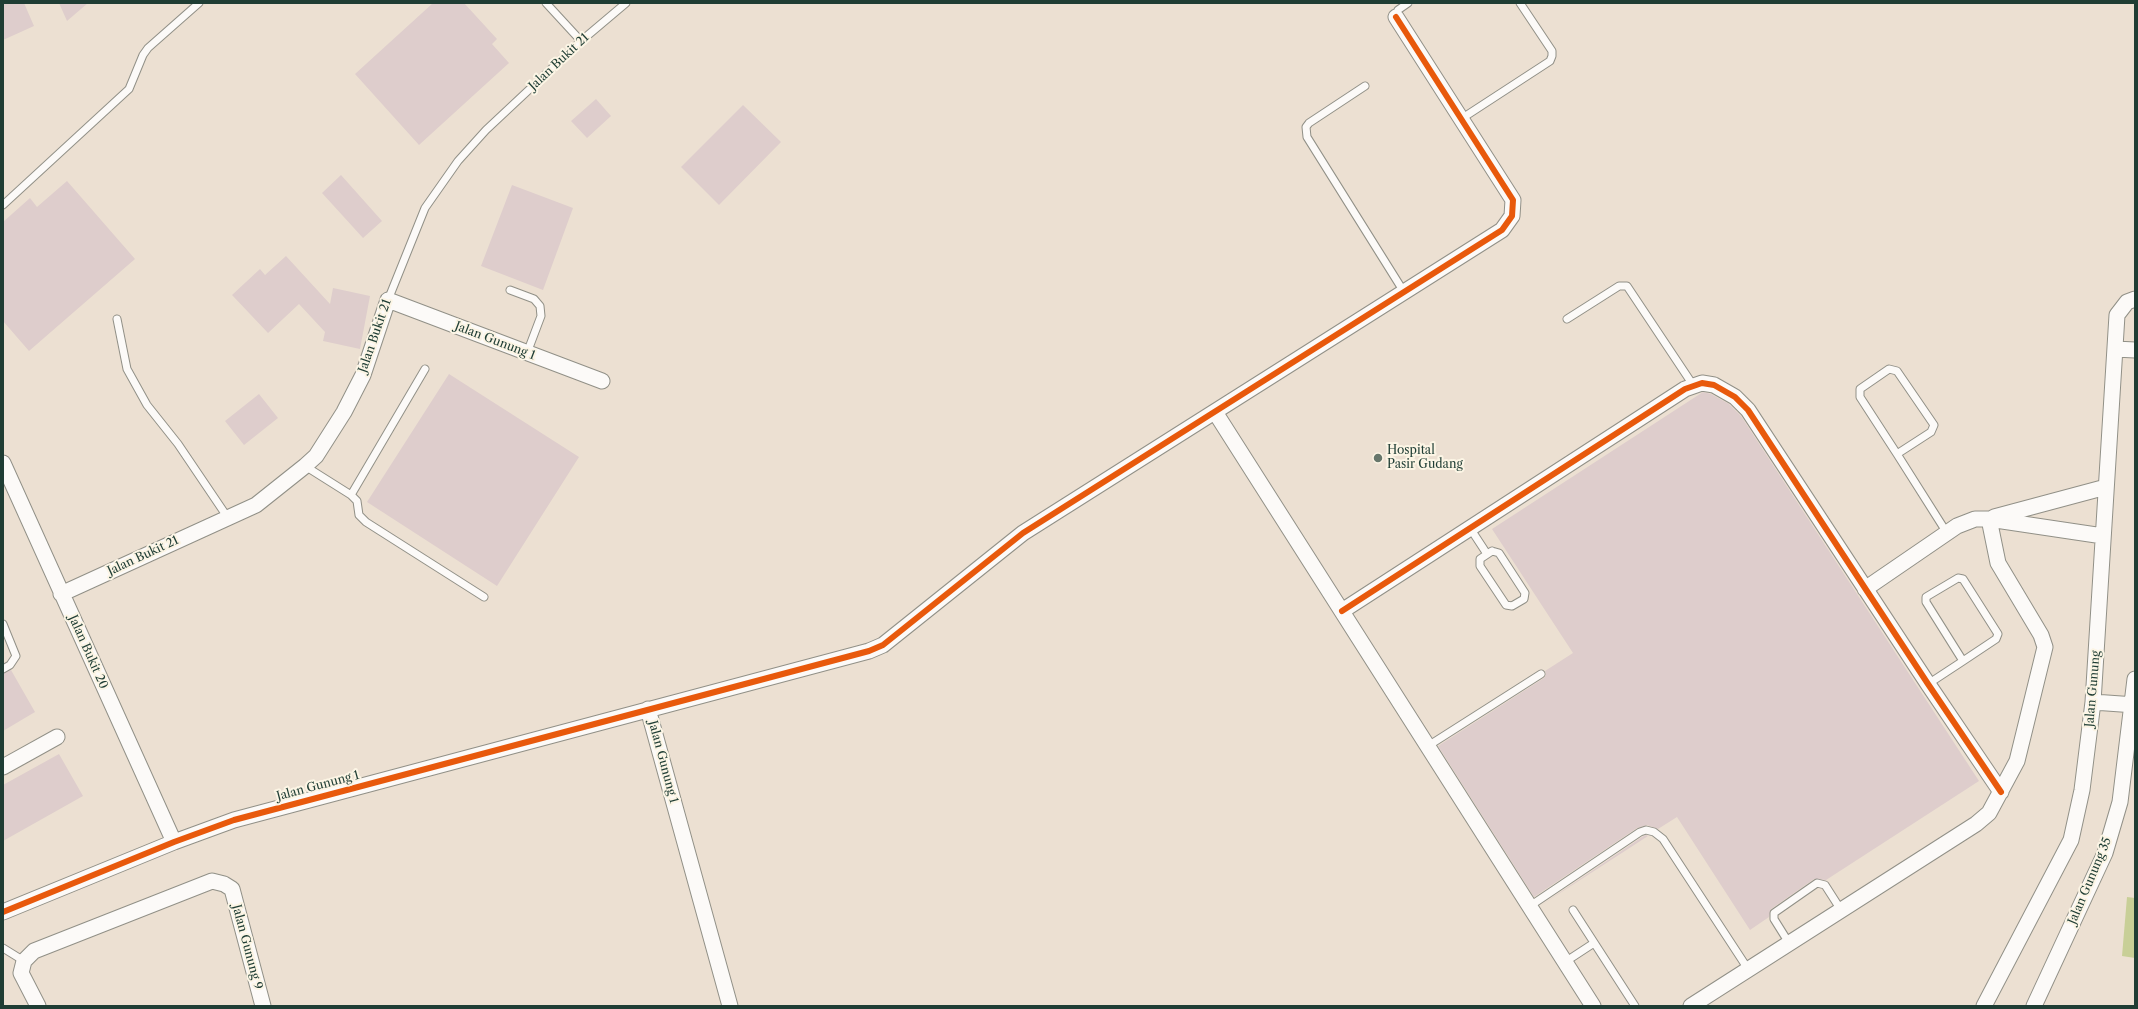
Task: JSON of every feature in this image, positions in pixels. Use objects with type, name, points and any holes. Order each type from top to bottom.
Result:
[{"type":"street","points":[[648,709],[869,651],[883,645],[1023,532],[1502,230],[1512,216],[1513,200],[1396,17]]},
{"type":"street","name":"Jalan Gunung","points":[[1984,1006],[2071,840],[2082,790],[2093,702],[2117,315],[2127,302],[2135,299]]},
{"type":"street","name":"Jalan Gunung 1","points":[[388,300],[527,354],[602,381]]},
{"type":"street","name":"Jalan Bukit 21","points":[[61,594],[256,505],[305,466],[316,456],[344,412],[362,375],[388,300]]},
{"type":"street","points":[[2115,349],[2135,350]]},
{"type":"street","points":[[1342,611],[1693,385],[1702,383],[1714,385],[1735,397],[1748,410],[1865,589],[2001,792]]},
{"type":"street","points":[[1215,412],[1593,1006]]},
{"type":"street","name":"Jalan Bukit 20","points":[[3,463],[174,842]]},
{"type":"street","points":[[1989,519],[2106,487]]},
{"type":"street","points":[[1865,589],[1965,521],[1989,519],[2103,536]]},
{"type":"street","points":[[1691,1006],[1976,824],[1989,813],[2017,761],[2045,648],[2041,634],[1998,563],[1989,519]]},
{"type":"street","name":"Jalan Gunung 35","points":[[2034,1006],[2105,853],[2120,802],[2134,705],[2135,679]]},
{"type":"street","points":[[2093,702],[2134,705]]},
{"type":"street","name":"Jalan Gunung 1","points":[[3,912],[174,842],[234,820],[648,709],[730,1006]]},
{"type":"street","points":[[3,767],[57,738]]},
{"type":"street","name":"Jalan Gunung 9","points":[[22,967],[34,951],[212,882],[224,884],[232,889],[260,1005]]},
{"type":"street","points":[[22,967],[38,1006]]},
{"type":"lane","points":[[3,205],[129,89],[143,54],[199,3]]},
{"type":"lane","points":[[546,3],[581,41]]},
{"type":"lane","name":"Jalan Bukit 21","points":[[388,300],[425,208],[458,161],[486,130],[581,41],[626,3]]},
{"type":"lane","points":[[1396,17],[1398,10],[1408,3]]},
{"type":"lane","points":[[1461,119],[1550,61],[1552,51],[1520,3]]},
{"type":"lane","points":[[1365,86],[1309,123],[1306,127],[1307,137],[1404,292]]},
{"type":"lane","points":[[1567,319],[1619,286],[1627,286],[1693,385]]},
{"type":"lane","points":[[510,290],[534,299],[540,306],[540,316],[527,354]]},
{"type":"lane","points":[[117,319],[128,369],[147,404],[178,444],[228,518]]},
{"type":"lane","points":[[351,495],[425,369]]},
{"type":"lane","points":[[1897,454],[1931,432],[1934,425],[1897,371],[1889,369],[1860,389],[1859,393],[1897,454],[1947,533]]},
{"type":"lane","points":[[305,466],[351,495],[357,501],[359,515],[366,522],[484,597]]},
{"type":"lane","points":[[1470,528],[1487,554]]},
{"type":"lane","points":[[1492,551],[1499,553],[1525,593],[1524,599],[1512,606],[1506,605],[1480,566],[1480,559],[1487,554],[1492,551]]},
{"type":"lane","points":[[1928,684],[1996,639],[1998,634],[1963,579],[1958,578],[1926,597],[1926,602],[1963,660]]},
{"type":"lane","points":[[3,624],[16,656],[10,665],[3,669]]},
{"type":"lane","points":[[1428,746],[1541,674]]},
{"type":"lane","points":[[1530,906],[1640,832],[1646,830],[1654,832],[1663,839],[1748,969]]},
{"type":"lane","points":[[1789,943],[1774,919],[1774,913],[1817,883],[1825,885],[1841,910]]},
{"type":"lane","points":[[1573,910],[1635,1006]]},
{"type":"lane","points":[[1565,962],[1594,943]]},
{"type":"lane","points":[[3,948],[22,967]]},
{"type":"green space","points":[[2127,897],[2135,898],[2135,958],[2122,956]]},
{"type":"building","points":[[3,3],[24,3],[34,26],[3,40]]},
{"type":"building","points":[[59,3],[88,3],[67,21]]},
{"type":"building","points":[[433,3],[464,3],[497,39],[492,44],[509,63],[419,145],[355,74]]},
{"type":"building","points":[[596,99],[611,116],[587,138],[571,121]]},
{"type":"building","points":[[743,105],[781,142],[719,205],[681,167]]},
{"type":"building","points":[[341,175],[382,221],[363,238],[322,193]]},
{"type":"building","points":[[67,181],[135,259],[29,351],[3,321],[3,222],[30,198],[37,207]]},
{"type":"building","points":[[512,185],[573,208],[543,290],[481,266]]},
{"type":"building","points":[[286,256],[330,304],[333,288],[370,296],[360,349],[323,341],[325,332],[299,304],[268,333],[232,295],[260,269],[265,275]]},
{"type":"building","points":[[449,374],[579,457],[497,586],[367,502]]},
{"type":"building","points":[[1703,392],[1711,394],[1729,404],[1741,416],[1979,781],[1826,880],[1814,879],[1771,909],[1769,917],[1750,930],[1677,817],[1658,829],[1647,825],[1637,828],[1534,897],[1438,746],[1544,678],[1546,674],[1545,671],[1573,653],[1492,529]]},
{"type":"building","points":[[259,394],[278,418],[244,445],[225,421]]},
{"type":"building","points":[[11,670],[35,712],[3,731],[3,674]]},
{"type":"building","points":[[59,754],[83,796],[3,841],[3,785]]},
{"type":"building","points":[[1646,835],[1648,836],[1540,906],[1642,837]]},
{"type":"cycle path","points":[[3,912],[174,842],[234,820],[869,651],[883,645],[1023,533],[1502,230],[1512,216],[1513,200],[1396,17]]},
{"type":"cycle path","points":[[1342,611],[1685,389],[1702,383],[1714,385],[1735,397],[1748,410],[1928,684],[2001,792]]},
{"type":"place","name":"Hospital Pasir Gudang","points":[[1378,458]]}]
